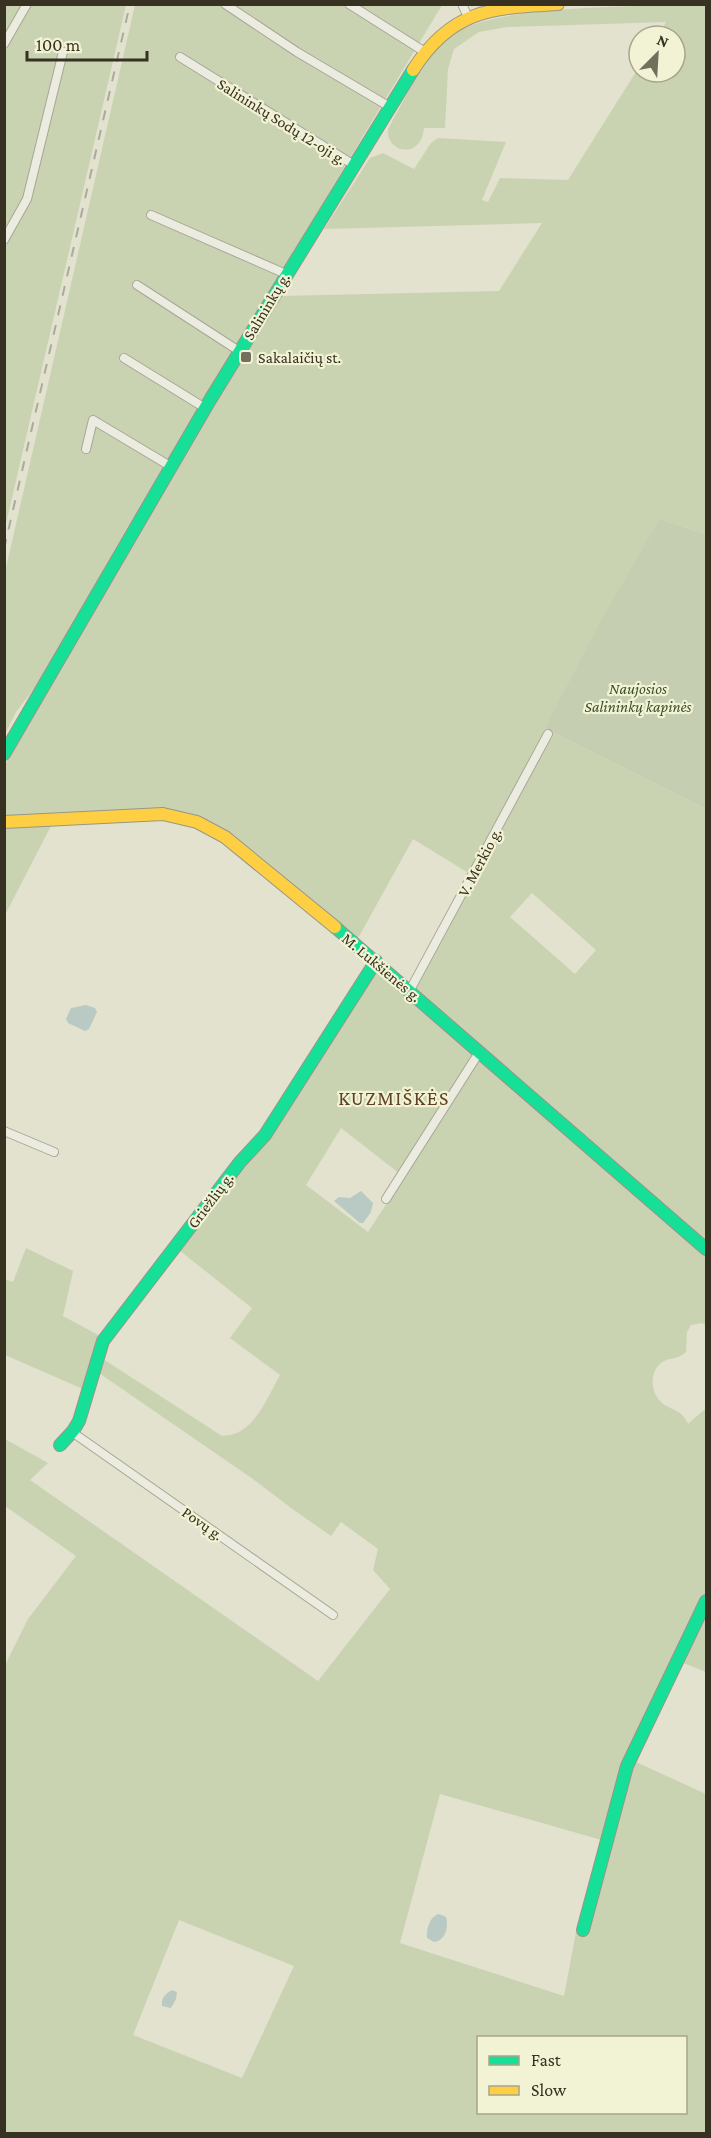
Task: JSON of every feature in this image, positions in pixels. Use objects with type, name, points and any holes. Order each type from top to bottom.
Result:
[{"type":"street","points":[[4,44],[27,4]]},
{"type":"street","points":[[225,4],[297,52],[390,107]]},
{"type":"street","points":[[349,4],[425,52]]},
{"type":"street","points":[[462,4],[468,17]]},
{"type":"street","name":"Salininkų g.","points":[[4,754],[170,466],[286,274],[425,52],[444,32],[468,17],[498,9],[558,4]]},
{"type":"street","points":[[4,240],[27,199],[63,52]]},
{"type":"street","name":"Salininkų Sodų 12-oji g.","points":[[180,57],[354,165]]},
{"type":"street","points":[[151,215],[286,274]]},
{"type":"street","points":[[136,285],[239,351]]},
{"type":"street","points":[[124,358],[205,408]]},
{"type":"street","points":[[86,449],[93,420],[170,466]]},
{"type":"street","name":"V. Merkio g.","points":[[410,990],[548,734]]},
{"type":"street","name":"M. Lukšienės g.","points":[[4,822],[164,814],[197,822],[225,837],[410,990],[706,1249]]},
{"type":"street","name":"Griežlių g.","points":[[60,1445],[72,1432],[84,1408],[103,1341],[238,1163],[265,1135],[376,961]]},
{"type":"street","points":[[386,1199],[480,1051]]},
{"type":"street","points":[[4,1131],[54,1152]]},
{"type":"street","name":"Povų g.","points":[[72,1432],[333,1615]]},
{"type":"street","points":[[583,1930],[627,1766],[706,1601]]},
{"type":"green space","points":[[4,5],[126,5],[5,528],[4,528]]},
{"type":"green space","points":[[135,5],[442,5],[119,542],[40,681],[16,712],[5,734],[5,572]]},
{"type":"green space","points":[[706,5],[706,534],[660,519],[545,728],[706,809],[706,1244],[415,990],[475,877],[413,839],[357,940],[201,819],[5,817],[4,767],[25,727],[221,392],[282,296],[499,291],[542,223],[324,229],[370,158],[383,153],[414,169],[431,143],[438,138],[506,142],[482,200],[488,202],[500,178],[568,180],[628,84],[687,84],[687,24],[665,24],[666,22],[507,27],[479,32],[454,49],[448,69],[445,128],[424,128],[417,145],[410,149],[404,150],[392,143],[388,129],[428,60],[445,40],[462,29],[487,20],[585,8]],"holes":[[[532,893],[596,950],[575,974],[510,917]]]},
{"type":"green space","name":"Naujosios Salininkų kapinės","points":[[660,519],[706,534],[706,809],[545,728],[603,617]]},
{"type":"green space","points":[[52,824],[5,915],[5,826]]},
{"type":"green space","points":[[377,969],[706,1254],[706,1325],[702,1323],[691,1325],[687,1332],[686,1352],[657,1367],[653,1376],[653,1387],[660,1401],[679,1412],[688,1424],[706,1408],[706,1672],[681,1662],[655,1714],[636,1762],[706,1794],[706,2133],[5,2133],[5,1665],[28,1619],[76,1556],[5,1506],[5,1439],[48,1463],[30,1480],[318,1681],[390,1589],[373,1570],[378,1549],[341,1522],[331,1536],[253,1479],[96,1371],[100,1357],[222,1436],[243,1430],[258,1415],[280,1375],[230,1338],[252,1308],[179,1250]],"holes":[[[341,1128],[404,1177],[368,1232],[306,1185]],[[440,1794],[605,1841],[581,1932],[576,1932],[564,1996],[400,1943]],[[179,1920],[294,1966],[242,2078],[133,2035]]]},
{"type":"green space","points":[[26,1248],[73,1271],[63,1316],[102,1337],[83,1389],[5,1355],[5,1279],[13,1282]]},
{"type":"shaded area","points":[[86,1005],[95,1008],[97,1012],[89,1029],[85,1031],[68,1023],[66,1019],[71,1008]]},
{"type":"shaded area","points":[[361,1191],[373,1203],[371,1212],[363,1223],[360,1223],[334,1201],[339,1197],[350,1198]]},
{"type":"shaded area","points":[[439,1914],[446,1917],[446,1929],[441,1939],[434,1942],[427,1938],[427,1931],[431,1920]]},
{"type":"shaded area","points":[[172,1990],[177,1992],[171,2008],[162,2006],[164,1996]]},
{"type":"railway","points":[[4,549],[130,4]]},
{"type":"traffic: fast","points":[[4,754],[210,400],[413,70]]},
{"type":"traffic: fast","points":[[335,927],[706,1249]]},
{"type":"traffic: fast","points":[[60,1445],[79,1421],[103,1341],[240,1162],[265,1135],[376,961]]},
{"type":"traffic: fast","points":[[583,1930],[627,1766],[706,1601]]},
{"type":"traffic: slow","points":[[413,70],[428,50],[459,23],[475,16],[513,7],[558,4]]},
{"type":"traffic: slow","points":[[4,822],[163,814],[197,822],[225,837],[335,927]]},
{"type":"place","name":"Sakalaičių st.","points":[[246,357]]},
{"type":"district","name":"KUZMIŠKĖS","points":[[394,1098]]}]
